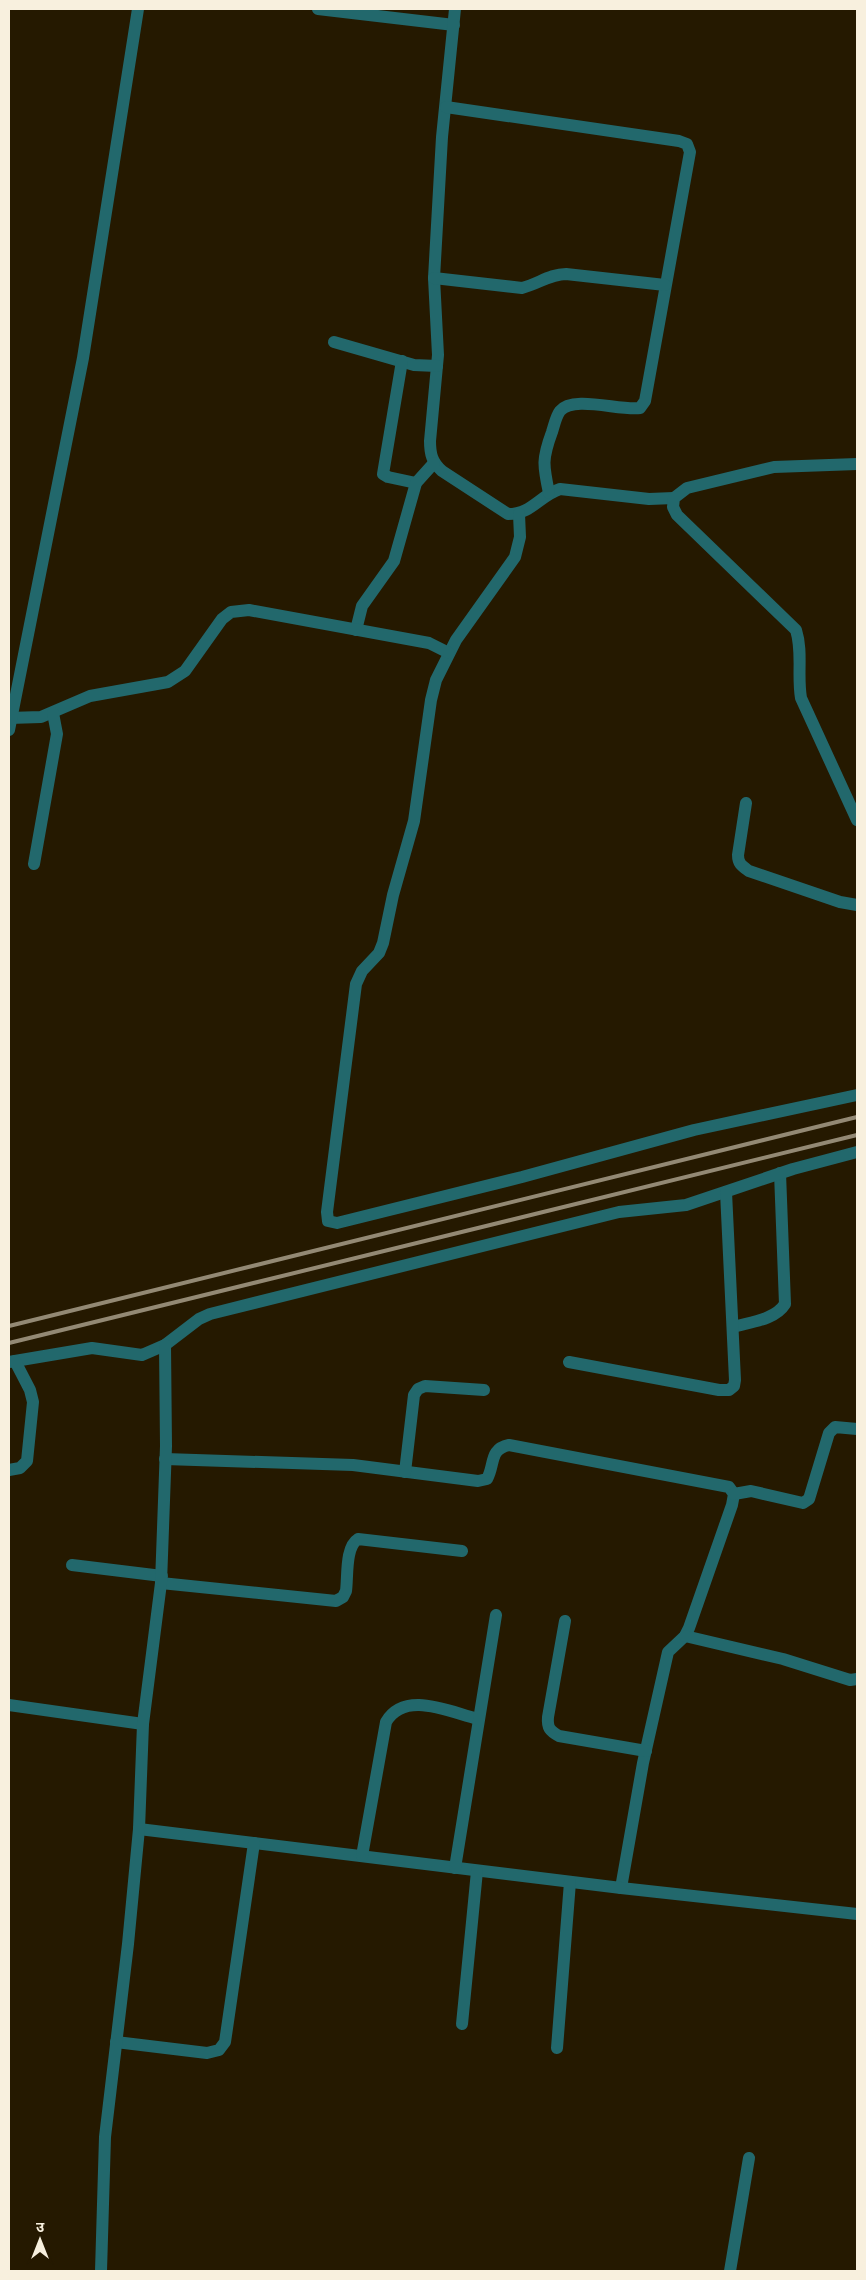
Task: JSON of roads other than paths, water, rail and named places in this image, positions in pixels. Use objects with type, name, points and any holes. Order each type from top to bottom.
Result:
[{"type":"street","points":[[138,9],[84,358],[10,722],[41,717],[90,696],[168,682],[178,677],[222,619],[230,612],[248,610],[429,643],[449,653]]},
{"type":"street","points":[[318,9],[454,25]]},
{"type":"street","points":[[455,9],[442,137],[434,278],[438,336],[438,366],[430,441],[430,452],[434,463],[442,471],[508,514],[520,514],[530,509],[549,493],[560,489],[649,499],[674,498],[687,488],[774,467],[857,464]]},
{"type":"street","points":[[446,107],[679,140],[686,144],[690,152],[665,285],[658,340],[645,401],[640,408],[631,409],[578,404],[567,405],[559,412],[544,454],[543,464],[549,493]]},
{"type":"street","points":[[434,278],[522,288],[557,274],[566,274],[665,285]]},
{"type":"street","points":[[334,342],[402,361],[425,366],[438,366]]},
{"type":"street","points":[[402,361],[383,474],[416,484]]},
{"type":"street","points":[[356,630],[362,606],[394,561],[416,484],[434,463]]},
{"type":"street","points":[[674,498],[673,507],[677,515],[796,630],[799,642],[798,684],[801,698],[857,820]]},
{"type":"street","points":[[520,514],[519,548],[515,557],[464,628],[449,653],[432,691],[414,821],[393,895],[384,944],[379,953],[362,971],[356,984],[327,1212],[328,1221],[338,1223],[522,1177],[694,1130],[857,1095]]},
{"type":"street","points":[[34,864],[57,734],[53,713]]},
{"type":"street","points":[[746,803],[738,855],[738,862],[742,866],[749,871],[840,902],[857,905]]},
{"type":"street","points":[[9,1470],[20,1468],[27,1461],[33,1402],[30,1390],[12,1362],[92,1348],[142,1355],[165,1346],[199,1319],[210,1314],[619,1212],[686,1205],[780,1173],[857,1152]]},
{"type":"street","points":[[733,1327],[772,1316],[781,1311],[785,1304],[780,1173]]},
{"type":"street","points":[[569,1362],[730,1390],[734,1386],[726,1192]]},
{"type":"street","points":[[101,2271],[105,2137],[139,1829],[143,1724],[162,1580],[165,1346]]},
{"type":"street","points":[[405,1472],[414,1395],[418,1389],[425,1386],[484,1390]]},
{"type":"street","points":[[734,1494],[751,1491],[803,1503],[809,1499],[830,1433],[835,1427],[857,1429]]},
{"type":"street","points":[[165,1459],[353,1465],[478,1481],[487,1479],[491,1472],[494,1453],[501,1447],[509,1445],[718,1483],[729,1487],[734,1494]]},
{"type":"street","points":[[621,1888],[646,1751],[668,1652],[685,1636],[734,1494]]},
{"type":"street","points":[[72,1565],[162,1580],[336,1600],[343,1597],[346,1591],[351,1549],[354,1542],[358,1540],[462,1551]]},
{"type":"street","points":[[455,1868],[496,1615]]},
{"type":"street","points":[[565,1621],[548,1717],[548,1725],[551,1732],[559,1736],[646,1751]]},
{"type":"street","points":[[685,1636],[783,1659],[850,1680],[857,1679]]},
{"type":"street","points":[[362,1856],[386,1722],[391,1714],[402,1706],[415,1704],[478,1719]]},
{"type":"street","points":[[9,1706],[143,1724]]},
{"type":"street","points":[[139,1829],[570,1882],[857,1914]]},
{"type":"street","points":[[116,2042],[207,2054],[219,2050],[225,2042],[254,1843]]},
{"type":"street","points":[[462,2024],[476,1870]]},
{"type":"street","points":[[557,2048],[570,1882]]},
{"type":"street","points":[[730,2271],[749,2158]]},
{"type":"railway","points":[[9,1326],[857,1117]]},
{"type":"railway","points":[[9,1343],[857,1135]]}]
